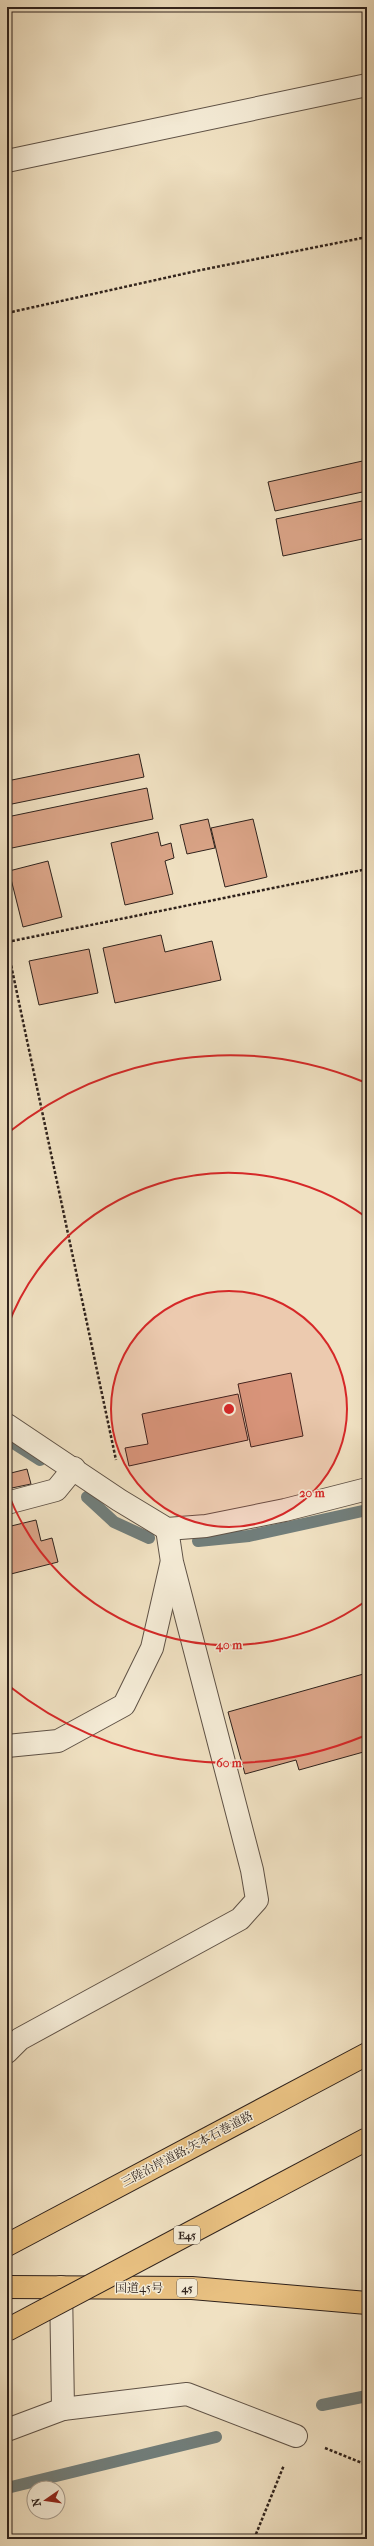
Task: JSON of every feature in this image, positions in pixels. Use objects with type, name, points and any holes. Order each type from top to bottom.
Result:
[{"type":"highway","name":"三陸沿岸道路;矢本石巻道路","points":[[7,2245],[367,2054]]},
{"type":"highway","name":"E45","points":[[7,2330],[367,2139]]},
{"type":"highway","name":"国道45号","points":[[7,2287],[192,2288],[367,2303]]},
{"type":"street","points":[[7,161],[367,85]]},
{"type":"street","points":[[7,1425],[74,1468],[119,1500],[167,1529],[206,1526],[278,1512],[367,1489]]},
{"type":"street","points":[[7,1503],[56,1490],[74,1468]]},
{"type":"street","points":[[7,2052],[20,2039],[240,1920],[257,1900],[252,1870],[172,1562],[167,1529]]},
{"type":"street","points":[[7,1746],[58,1741],[124,1705],[152,1648],[172,1562]]},
{"type":"street","points":[[61,2287],[63,2409]]},
{"type":"street","points":[[7,2430],[63,2409],[187,2394],[296,2436]]},
{"type":"path","points":[[7,313],[201,270],[367,237]]},
{"type":"path","points":[[7,942],[367,869]]},
{"type":"path","points":[[7,946],[116,1451],[119,1500]]},
{"type":"path","points":[[254,2539],[296,2436],[367,2465]]},
{"type":"building","points":[[367,460],[367,491],[275,511],[268,482]]},
{"type":"building","points":[[367,500],[367,538],[283,556],[276,519]]},
{"type":"building","points":[[139,754],[144,777],[7,805],[7,781]]},
{"type":"building","points":[[147,788],[153,819],[7,849],[7,817]]},
{"type":"building","points":[[208,819],[215,848],[187,854],[180,825]]},
{"type":"building","points":[[253,819],[267,877],[225,887],[211,828]]},
{"type":"building","points":[[158,832],[161,846],[171,843],[174,858],[165,861],[173,894],[125,905],[111,843]]},
{"type":"building","points":[[48,861],[62,917],[23,927],[9,871]]},
{"type":"building","points":[[161,935],[165,952],[212,941],[221,980],[115,1003],[103,948]]},
{"type":"building","points":[[89,949],[98,993],[39,1005],[29,961]]},
{"type":"building","points":[[291,1373],[303,1436],[251,1447],[238,1384]]},
{"type":"building","points":[[238,1394],[248,1440],[129,1466],[125,1448],[148,1444],[142,1414]]},
{"type":"building","points":[[7,1458],[11,1473],[27,1469],[31,1484],[7,1489]]},
{"type":"building","points":[[36,1520],[41,1541],[52,1538],[58,1562],[7,1575],[7,1527]]},
{"type":"building","points":[[367,1673],[367,1751],[299,1770],[296,1760],[245,1774],[228,1712]]},
{"type":"waterway","points":[[7,1439],[40,1460]]},
{"type":"waterway","points":[[87,1497],[114,1522],[149,1538]]},
{"type":"waterway","points":[[198,1541],[249,1536],[367,1510]]},
{"type":"waterway","points":[[322,2405],[367,2396]]},
{"type":"waterway","points":[[7,2488],[216,2437]]}]
